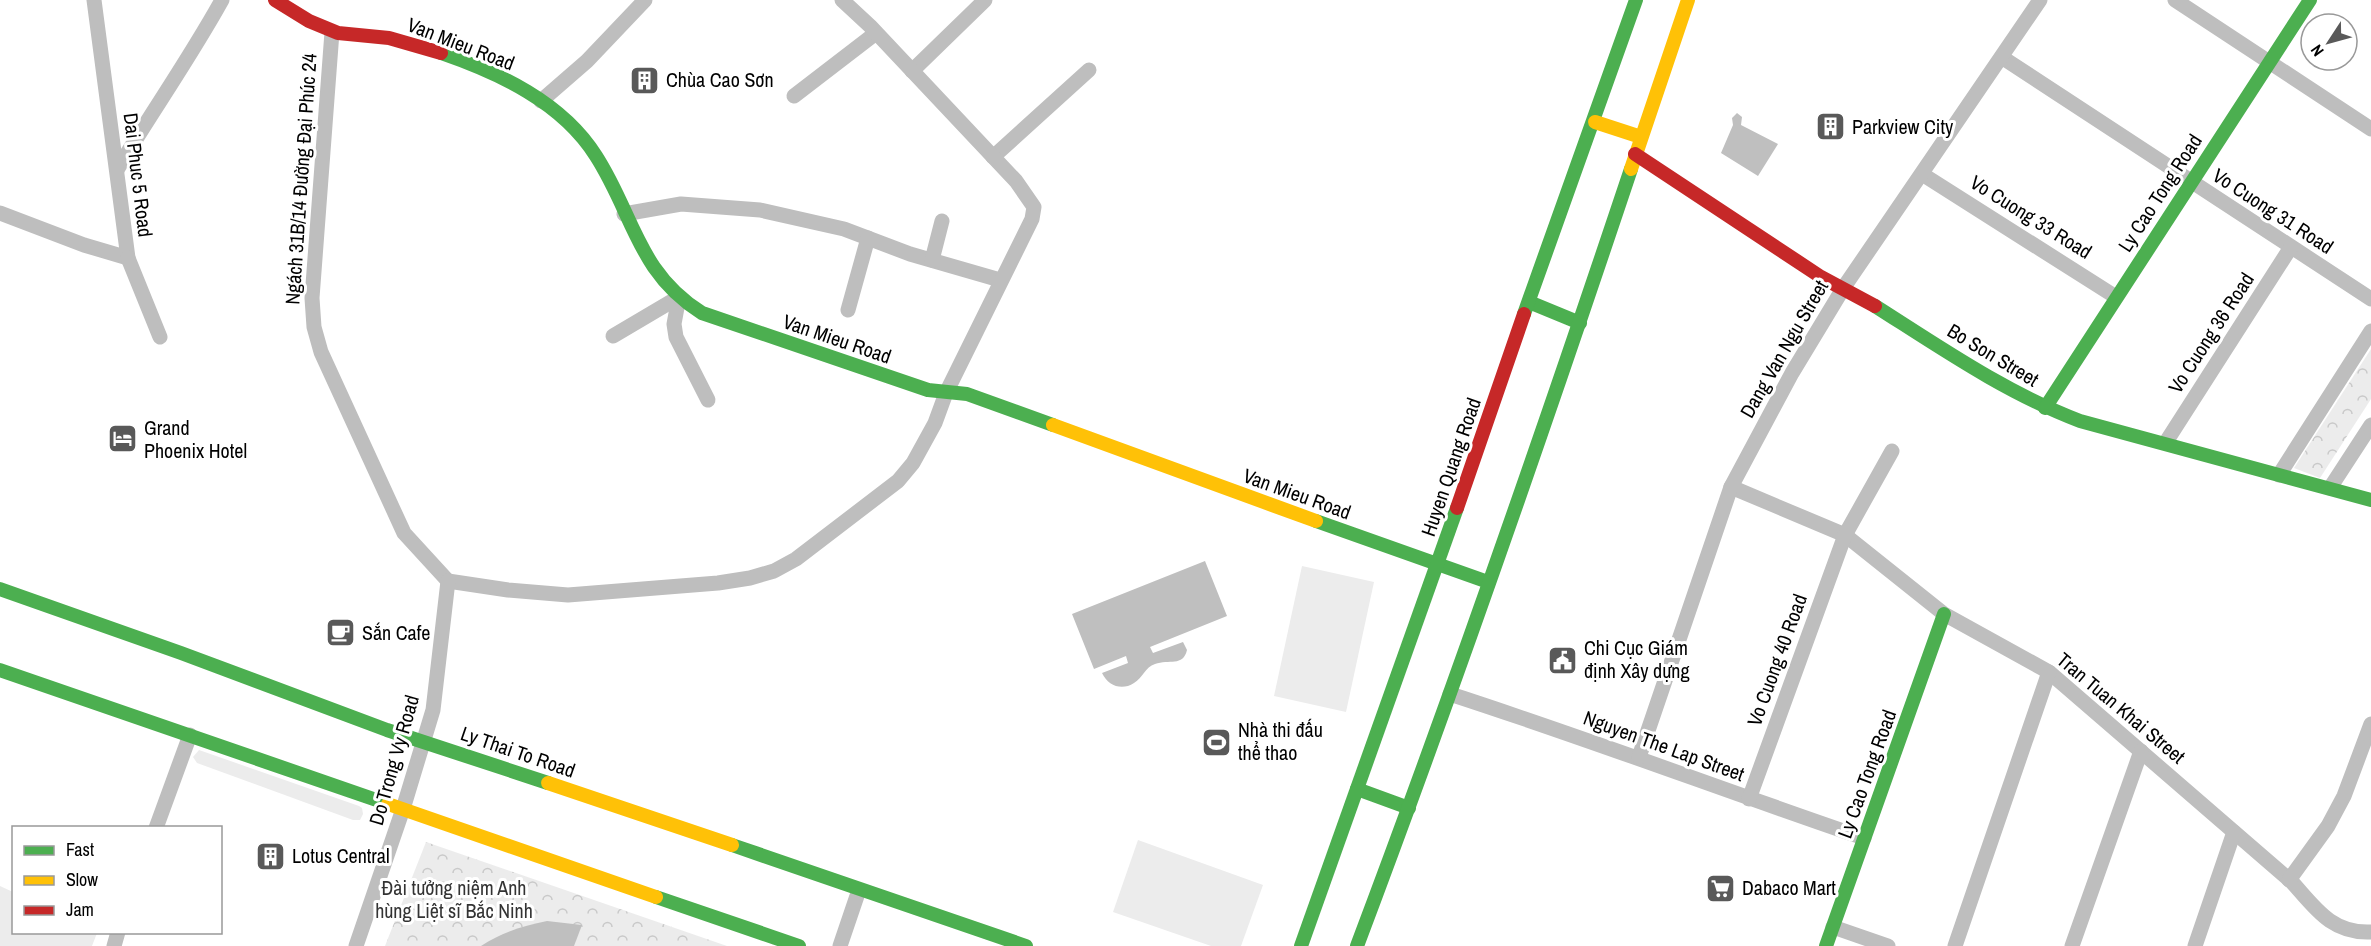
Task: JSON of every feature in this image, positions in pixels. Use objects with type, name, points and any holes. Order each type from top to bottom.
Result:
[{"type":"street","name":"Dai Phuc 5 Road","points":[[0,213],[128,258],[94,0]]},
{"type":"street","points":[[117,170],[222,0]]},
{"type":"street","name":"Van Mieu Road","points":[[275,0],[297,15],[332,32],[389,38],[443,54],[508,81],[541,101],[585,140],[602,165],[638,243],[657,273],[678,297],[692,308],[722,321],[928,390],[967,394],[1488,582]]},
{"type":"street","points":[[541,101],[587,61],[645,0]]},
{"type":"street","points":[[448,581],[508,590],[568,595],[718,584],[750,578],[774,571],[796,560],[898,481],[913,462],[935,423],[946,393],[1032,219],[1034,207],[1016,181],[842,0]]},
{"type":"street","points":[[912,71],[985,0]]},
{"type":"street","name":"Huyen Quang Road","points":[[1300,946],[1595,122],[1636,0]]},
{"type":"street","points":[[1357,946],[1450,694],[1580,323],[1688,0]]},
{"type":"street","name":"Dang Van Ngu Street","points":[[1639,758],[1731,487],[1792,373],[1844,287],[2003,58],[2040,0]]},
{"type":"street","points":[[2175,0],[2371,129]]},
{"type":"street","name":"Ly Cao Tong Road","points":[[2044,408],[2310,0]]},
{"type":"street","name":"Ngách 31B/14 Đường Đại Phúc 24","points":[[332,32],[312,298],[314,327],[321,352],[404,533],[448,581]]},
{"type":"street","points":[[794,96],[876,33]]},
{"type":"street","name":"Vo Cuong 31 Road","points":[[2003,58],[2371,299]]},
{"type":"street","points":[[993,157],[1089,70]]},
{"type":"street","points":[[1595,122],[1641,137]]},
{"type":"street","name":"Bo Son Street","points":[[1635,154],[1821,277],[1844,287],[1954,356],[2044,408],[2080,421],[2166,442],[2371,500]]},
{"type":"street","name":"Vo Cuong 33 Road","points":[[1922,174],[2116,297]]},
{"type":"street","points":[[624,214],[681,204],[760,210],[844,229],[932,260],[1000,280]]},
{"type":"street","points":[[932,260],[942,221]]},
{"type":"street","points":[[848,310],[868,238]]},
{"type":"street","name":"Vo Cuong 36 Road","points":[[2166,442],[2291,247]]},
{"type":"street","points":[[128,258],[160,337]]},
{"type":"street","points":[[613,336],[678,297]]},
{"type":"street","points":[[678,297],[674,324],[676,337],[708,400]]},
{"type":"street","points":[[1529,302],[1580,323]]},
{"type":"street","points":[[2279,475],[2371,331]]},
{"type":"street","points":[[2330,488],[2371,425]]},
{"type":"street","name":"Vo Cuong 40 Road","points":[[1749,799],[1845,535],[1892,451]]},
{"type":"street","name":"Tran Tuan Khai Street","points":[[1731,487],[1845,535],[1944,614],[2049,672],[2289,879],[2320,914],[2343,930],[2371,932]]},
{"type":"street","name":"Do Trong Vy Road","points":[[356,946],[403,809],[433,710],[448,581]]},
{"type":"street","name":"Ly Thai To Road","points":[[0,589],[422,741],[1026,946]]},
{"type":"street","name":"Ly Cao Tong Road","points":[[1826,946],[1944,614]]},
{"type":"street","points":[[0,670],[799,946]]},
{"type":"street","points":[[1955,946],[2049,672]]},
{"type":"street","name":"Nguyen The Lap Street","points":[[1450,694],[1864,838]]},
{"type":"street","points":[[2289,879],[2328,826],[2344,796],[2371,724]]},
{"type":"street","points":[[157,826],[190,735]]},
{"type":"street","points":[[2072,946],[2141,751]]},
{"type":"street","points":[[1357,789],[1409,808]]},
{"type":"street","points":[[2195,946],[2234,832]]},
{"type":"street","points":[[840,946],[859,890]]},
{"type":"street","points":[[1833,927],[1888,946]]},
{"type":"green space","points":[[2371,349],[2371,399],[2320,478],[2294,468]]},
{"type":"green space","points":[[1302,566],[1374,582],[1346,712],[1274,696]]},
{"type":"green space","points":[[199,750],[359,806],[363,814],[360,820],[353,820],[197,763],[193,757]]},
{"type":"green space","points":[[1138,840],[1263,885],[1241,946],[1211,946],[1113,912]]},
{"type":"green space","name":"Đài tưởng niệm Anh hùng Liệt sĩ Bắc Ninh","points":[[426,842],[727,946],[385,946]]},
{"type":"green space","points":[[0,886],[12,892],[12,934],[97,934],[92,946],[0,946]]},
{"type":"shaded area","points":[[1737,113],[1742,117],[1741,125],[1778,144],[1758,176],[1721,153],[1733,125],[1732,118]]},
{"type":"shaded area","points":[[1205,561],[1227,616],[1150,647],[1153,653],[1183,642],[1187,650],[1179,661],[1152,665],[1137,681],[1125,687],[1112,684],[1102,673],[1128,663],[1126,656],[1094,669],[1072,614]]},
{"type":"shaded area","points":[[547,921],[582,925],[574,946],[481,946],[513,930]]},
{"type":"traffic: fast","points":[[1524,314],[1636,0]]},
{"type":"traffic: fast","points":[[2045,408],[2310,0]]},
{"type":"traffic: fast","points":[[441,53],[507,80],[528,92],[566,120],[596,156],[650,261],[680,297],[702,313],[928,390],[967,394],[1053,425]]},
{"type":"traffic: fast","points":[[1357,946],[1498,559],[1631,169]]},
{"type":"traffic: fast","points":[[1529,302],[1580,323]]},
{"type":"traffic: fast","points":[[1875,306],[2000,383],[2080,421],[2371,500]]},
{"type":"traffic: fast","points":[[1301,946],[1457,508]]},
{"type":"traffic: fast","points":[[1316,521],[1488,582]]},
{"type":"traffic: fast","points":[[0,589],[181,653],[387,730],[548,783]]},
{"type":"traffic: fast","points":[[1826,946],[1944,614]]},
{"type":"traffic: fast","points":[[0,670],[388,804]]},
{"type":"traffic: fast","points":[[1357,789],[1409,808]]},
{"type":"traffic: fast","points":[[732,845],[1026,946]]},
{"type":"traffic: fast","points":[[656,897],[799,946]]},
{"type":"traffic: slow","points":[[1631,169],[1688,0]]},
{"type":"traffic: slow","points":[[1595,122],[1641,137]]},
{"type":"traffic: slow","points":[[1053,425],[1316,521]]},
{"type":"traffic: slow","points":[[548,783],[732,845]]},
{"type":"traffic: slow","points":[[388,804],[656,897]]},
{"type":"traffic: jam","points":[[275,0],[309,21],[338,33],[389,38],[441,53]]},
{"type":"traffic: jam","points":[[1635,154],[1821,277],[1875,306]]},
{"type":"traffic: jam","points":[[1457,508],[1524,314]]},
{"type":"place","name":"Chùa Cao Sơn","points":[[645,80]]},
{"type":"place","name":"Parkview City","points":[[1831,127]]},
{"type":"place","name":"Grand Phoenix Hotel","points":[[123,439]]},
{"type":"place","name":"Sắn Cafe","points":[[341,633]]},
{"type":"place","name":"Chi Cục Giám định Xây dựng","points":[[1563,660]]},
{"type":"place","name":"Nhà thi đấu thể thao","points":[[1217,742]]},
{"type":"place","name":"Lotus Central","points":[[271,856]]},
{"type":"place","name":"Dabaco Mart","points":[[1721,888]]}]
